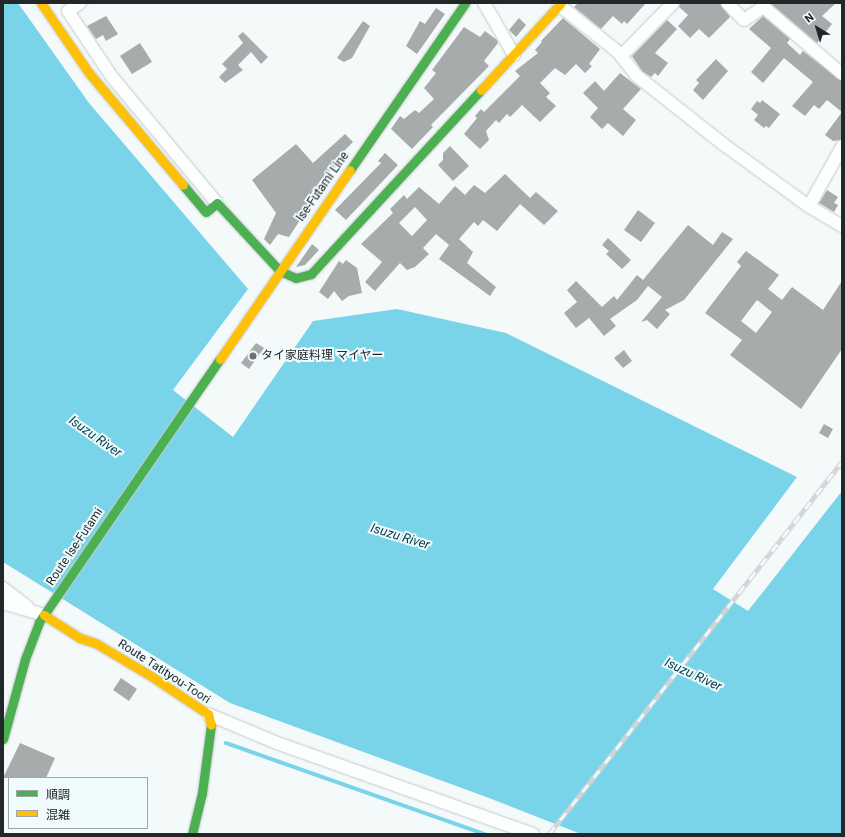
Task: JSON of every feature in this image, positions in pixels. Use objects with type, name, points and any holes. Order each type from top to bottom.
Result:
[{"type":"main road","points":[[42,3],[89,73],[206,212],[217,203],[280,271],[296,278],[311,274],[560,4]]},
{"type":"main road","name":"Ise-Futami Line","points":[[201,386],[465,3]]},
{"type":"main road","name":"Route Ise-Futami","points":[[3,739],[33,634],[44,615],[201,386]]},
{"type":"main road","name":"Route Tatityou-Toori","points":[[44,615],[80,638],[97,644],[151,676],[208,714],[211,725],[202,793],[192,834]]},
{"type":"street","points":[[80,3],[68,11],[112,77],[217,203]]},
{"type":"street","points":[[484,3],[514,55]]},
{"type":"street","points":[[621,56],[673,3]]},
{"type":"street","points":[[727,3],[744,20],[762,8],[766,9],[842,74]]},
{"type":"street","points":[[560,4],[621,56],[637,76],[723,144],[810,206],[842,226]]},
{"type":"street","points":[[810,206],[842,147]]},
{"type":"street","points":[[3,588],[30,608],[44,615]]},
{"type":"street","points":[[3,603],[30,608]]},
{"type":"street","points":[[208,714],[277,743],[533,834]]},
{"type":"water","name":"Isuzu River","points":[[3,3],[18,3],[89,103],[248,289],[173,390],[233,437],[313,321],[397,309],[506,333],[797,477],[713,589],[748,611],[842,491],[842,834],[581,834],[489,798],[230,703],[3,562]]},
{"type":"building","points":[[578,3],[646,3],[627,24],[624,21],[622,24],[613,16],[601,29],[574,7]]},
{"type":"building","points":[[680,3],[720,3],[730,17],[709,38],[699,29],[690,38],[678,26],[688,15],[679,7]]},
{"type":"building","points":[[770,3],[836,3],[822,16],[832,24],[817,43]]},
{"type":"building","points":[[436,8],[445,14],[417,54],[406,46],[420,21],[425,24]]},
{"type":"building","points":[[106,16],[118,34],[106,41],[103,35],[96,39],[87,26]]},
{"type":"building","points":[[763,16],[790,39],[787,43],[800,55],[803,51],[842,81],[842,112],[827,100],[819,109],[814,105],[805,116],[792,106],[813,82],[784,58],[763,83],[751,72],[771,48],[749,29]]},
{"type":"building","points":[[519,18],[526,25],[516,37],[509,30]]},
{"type":"building","points":[[563,18],[600,49],[589,64],[592,66],[585,73],[576,64],[565,75],[555,68],[540,83],[550,93],[546,97],[556,106],[540,122],[522,105],[510,117],[507,114],[499,123],[496,120],[486,131],[489,140],[480,149],[464,134],[477,118],[475,116],[481,109],[484,112],[520,76],[515,71],[538,53],[535,50],[542,42],[541,41]]},
{"type":"building","points":[[667,20],[677,29],[655,53],[668,63],[658,76],[655,73],[651,77],[642,71],[632,56]]},
{"type":"building","points":[[363,21],[370,26],[352,58],[344,62],[337,58]]},
{"type":"building","points":[[464,27],[480,37],[485,31],[497,40],[498,43],[484,61],[489,66],[431,125],[433,127],[412,149],[391,129],[400,116],[404,119],[415,110],[419,113],[434,99],[424,88],[436,73],[432,70]]},
{"type":"building","points":[[243,32],[268,57],[261,64],[251,52],[238,65],[243,70],[225,83],[219,77],[227,69],[222,64],[243,43],[238,36]]},
{"type":"building","points":[[140,43],[152,62],[132,74],[120,56]]},
{"type":"building","points":[[716,59],[728,71],[703,100],[693,90],[699,83],[696,80]]},
{"type":"building","points":[[620,73],[641,89],[623,109],[636,120],[623,136],[608,123],[602,129],[590,117],[598,108],[583,93],[595,81],[604,91]]},
{"type":"building","points":[[762,100],[780,114],[769,128],[766,126],[764,128],[754,120],[758,115],[751,109],[757,101],[760,103]]},
{"type":"building","points":[[842,112],[842,140],[833,141],[825,135]]},
{"type":"building","points":[[345,134],[353,142],[339,156],[336,162],[338,165],[324,176],[328,183],[317,199],[315,197],[289,237],[278,234],[270,245],[264,239],[276,213],[252,180],[296,144],[313,163]]},
{"type":"building","points":[[450,146],[469,166],[453,181],[438,165],[443,160],[443,153]]},
{"type":"building","points":[[385,153],[398,165],[346,220],[335,210],[381,163],[378,161]]},
{"type":"building","points":[[505,174],[530,198],[536,192],[558,211],[544,225],[520,204],[497,231],[483,220],[478,226],[474,222],[459,239],[473,252],[467,263],[496,287],[490,296],[439,259],[449,245],[436,234],[423,248],[429,254],[415,267],[407,270],[400,263],[375,291],[365,282],[382,262],[361,244],[393,213],[390,209],[404,195],[407,199],[419,187],[439,204],[455,186],[465,195],[474,185],[485,193]],"holes":[[[415,207],[427,220],[412,236],[399,223]]]},
{"type":"building","points":[[827,190],[838,197],[834,203],[838,205],[834,212],[819,203]]},
{"type":"building","points":[[638,210],[655,223],[641,242],[624,230]]},
{"type":"building","points":[[688,225],[713,245],[722,232],[733,239],[684,300],[665,310],[670,314],[657,329],[647,320],[641,322],[662,297],[648,286],[637,300],[610,319],[616,326],[604,336],[589,318],[576,328],[564,313],[577,302],[567,290],[576,281],[602,307],[614,296],[617,300],[637,275],[643,280]]},
{"type":"building","points":[[608,238],[631,260],[622,269],[606,254],[609,251],[602,245]]},
{"type":"building","points":[[312,244],[319,250],[305,265],[296,267]]},
{"type":"building","points":[[746,251],[779,275],[768,289],[782,300],[792,287],[823,310],[842,281],[842,349],[801,409],[730,355],[742,340],[705,313],[741,266],[737,262]],"holes":[[[757,300],[772,312],[756,333],[741,321]]]},
{"type":"building","points":[[346,260],[357,268],[362,293],[349,296],[342,301],[334,291],[328,299],[319,292],[339,261],[343,264]]},
{"type":"building","name":"タイ家庭料理 マイヤー","points":[[256,343],[264,348],[249,369],[241,363]]},
{"type":"building","points":[[624,350],[632,361],[623,368],[614,358]]},
{"type":"building","points":[[824,424],[833,429],[828,438],[819,433]]},
{"type":"building","points":[[121,678],[137,689],[129,701],[113,690]]},
{"type":"building","points":[[20,743],[55,758],[46,777],[3,778]]},
{"type":"waterway","points":[[226,743],[484,834]]},
{"type":"railway","points":[[549,834],[842,462]]},
{"type":"traffic: fast","points":[[350,170],[465,3]]},
{"type":"traffic: fast","points":[[183,185],[206,212],[217,203],[280,271],[296,278],[311,274],[481,90]]},
{"type":"traffic: fast","points":[[3,739],[25,659],[39,622],[220,359]]},
{"type":"traffic: fast","points":[[192,834],[202,793],[211,725]]},
{"type":"traffic: slow","points":[[41,3],[89,73],[183,185]]},
{"type":"traffic: slow","points":[[481,90],[561,3]]},
{"type":"traffic: slow","points":[[220,359],[350,170]]},
{"type":"traffic: slow","points":[[44,615],[80,638],[97,644],[151,676],[208,714],[211,725]]},
{"type":"place","name":"タイ家庭料理 マイヤー","points":[[253,356]]}]
